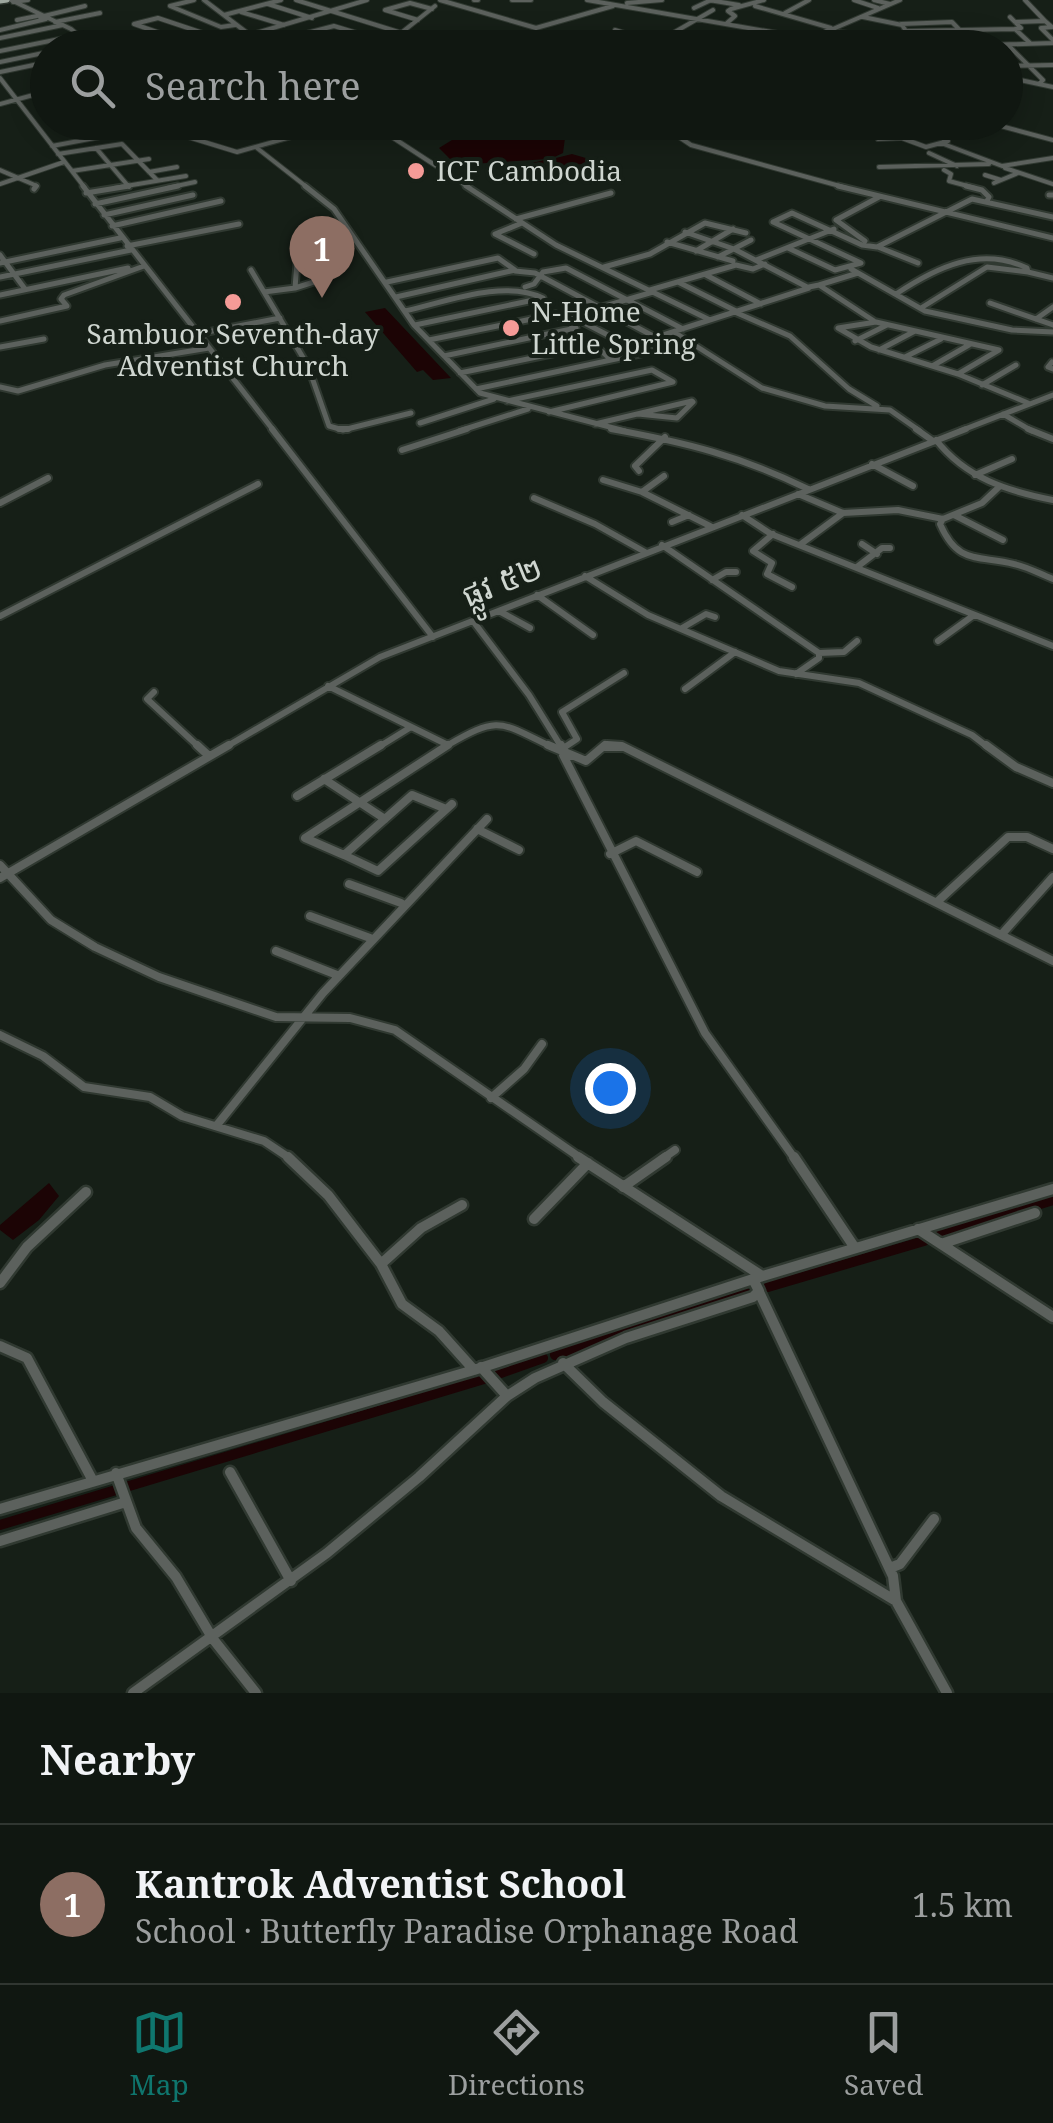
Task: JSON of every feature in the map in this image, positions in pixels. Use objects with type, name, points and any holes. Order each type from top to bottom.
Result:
[{"type":"street","points":[[9,1],[28,0]]},
{"type":"street","points":[[194,0],[170,6],[221,27],[235,25]]},
{"type":"street","points":[[204,0],[242,30]]},
{"type":"street","points":[[224,15],[281,0]]},
{"type":"street","points":[[296,0],[392,30]]},
{"type":"street","points":[[266,30],[367,0]]},
{"type":"street","points":[[405,30],[441,0],[536,28],[617,5],[662,0]]},
{"type":"street","points":[[512,0],[531,0]]},
{"type":"street","points":[[587,0],[768,30]]},
{"type":"street","points":[[694,8],[710,0],[785,13]]},
{"type":"street","points":[[756,6],[764,0]]},
{"type":"street","points":[[809,0],[781,16],[829,30],[900,0]]},
{"type":"street","points":[[854,0],[879,8]]},
{"type":"street","points":[[874,0],[890,4]]},
{"type":"street","points":[[1026,0],[1052,25]]},
{"type":"street","points":[[9,1],[71,30]]},
{"type":"street","points":[[727,23],[735,16],[728,11],[739,2]]},
{"type":"street","points":[[418,20],[385,10],[409,3],[432,9]]},
{"type":"street","points":[[266,4],[312,18]]},
{"type":"street","points":[[17,20],[85,6]]},
{"type":"street","points":[[398,14],[424,6]]},
{"type":"street","points":[[21,10],[28,10]]},
{"type":"street","points":[[675,30],[714,10]]},
{"type":"street","points":[[239,11],[284,25]]},
{"type":"street","points":[[55,22],[100,13]]},
{"type":"street","points":[[860,16],[896,24],[950,22],[960,30],[1021,28],[1010,16]]},
{"type":"street","points":[[152,30],[134,24],[158,18],[192,30]]},
{"type":"street","points":[[0,28],[46,20]]},
{"type":"street","points":[[1015,22],[1045,21]]},
{"type":"street","points":[[296,22],[318,30],[334,26],[348,30]]},
{"type":"street","points":[[896,24],[904,30]]},
{"type":"street","points":[[39,30],[63,25]]},
{"type":"street","points":[[1052,25],[1041,28],[1053,42]]},
{"type":"street","points":[[0,38],[30,32]]},
{"type":"street","points":[[1023,36],[1030,43]]},
{"type":"street","points":[[1023,43],[1053,42]]},
{"type":"street","points":[[0,51],[30,45]]},
{"type":"street","points":[[0,62],[30,55]]},
{"type":"street","points":[[1023,61],[1043,80],[1039,84]]},
{"type":"street","points":[[1023,67],[1053,64]]},
{"type":"street","points":[[30,67],[0,75],[30,118]]},
{"type":"street","points":[[1023,78],[1053,87]]},
{"type":"street","points":[[0,104],[30,96]]},
{"type":"street","points":[[1023,132],[1053,140]]},
{"type":"street","points":[[47,140],[433,637]]},
{"type":"street","points":[[52,146],[84,140]]},
{"type":"street","points":[[195,140],[233,152],[284,140]]},
{"type":"street","points":[[396,140],[522,224],[710,320]]},
{"type":"street","points":[[684,140],[879,197],[1053,238]]},
{"type":"street","points":[[909,140],[926,147],[948,140]]},
{"type":"street","points":[[958,148],[965,143]]},
{"type":"street","points":[[58,154],[122,144],[157,180]]},
{"type":"street","points":[[942,144],[990,158],[990,164]]},
{"type":"street","points":[[96,148],[129,187]]},
{"type":"street","points":[[257,148],[334,208],[414,325],[476,389],[528,409],[746,460],[808,489]]},
{"type":"street","points":[[929,153],[957,166]]},
{"type":"street","points":[[1002,166],[1053,158]]},
{"type":"street","points":[[72,171],[149,159]]},
{"type":"street","points":[[0,183],[64,162]]},
{"type":"street","points":[[879,168],[990,164],[1053,184]]},
{"type":"street","points":[[149,172],[176,167]]},
{"type":"street","points":[[940,168],[951,174],[949,181],[982,190],[989,196],[987,201]]},
{"type":"street","points":[[0,170],[37,186],[34,189]]},
{"type":"street","points":[[994,183],[1018,173]]},
{"type":"street","points":[[984,175],[1001,180]]},
{"type":"street","points":[[86,193],[186,176]]},
{"type":"street","points":[[96,204],[195,182]]},
{"type":"street","points":[[181,186],[206,204]]},
{"type":"street","points":[[104,215],[193,194]]},
{"type":"street","points":[[516,219],[611,194]]},
{"type":"street","points":[[879,197],[836,220],[877,247],[918,263]]},
{"type":"street","points":[[788,248],[835,270],[861,264],[773,222],[792,214],[877,247],[968,200],[1053,217]]},
{"type":"street","points":[[112,226],[221,201]]},
{"type":"street","points":[[984,222],[997,204]]},
{"type":"street","points":[[604,267],[650,254],[708,222],[746,233]]},
{"type":"street","points":[[0,277],[239,224]]},
{"type":"street","points":[[522,224],[496,234],[534,254]]},
{"type":"street","points":[[756,260],[843,227]]},
{"type":"street","points":[[696,251],[733,229]]},
{"type":"street","points":[[685,232],[734,249],[809,287]]},
{"type":"street","points":[[3,263],[120,238]]},
{"type":"street","points":[[718,257],[752,240]]},
{"type":"street","points":[[667,242],[732,262]]},
{"type":"street","points":[[264,292],[317,280],[321,246]]},
{"type":"street","points":[[295,288],[298,251]]},
{"type":"street","points":[[0,255],[26,290]]},
{"type":"street","points":[[896,294],[965,259],[986,256],[1026,266],[1028,272]]},
{"type":"street","points":[[387,282],[498,258],[515,271]]},
{"type":"street","points":[[765,264],[706,274],[572,316],[626,346],[860,273]]},
{"type":"street","points":[[0,295],[143,266]]},
{"type":"street","points":[[0,321],[67,306],[61,299],[64,295],[143,266]]},
{"type":"street","points":[[405,311],[512,290],[534,284],[539,275],[566,268],[683,329]]},
{"type":"street","points":[[850,268],[921,308],[1012,330],[1053,329]]},
{"type":"street","points":[[921,308],[987,268],[1053,278]]},
{"type":"street","points":[[250,270],[289,338],[302,351],[330,426],[343,430],[411,413]]},
{"type":"street","points":[[396,297],[515,271],[539,275],[656,337]]},
{"type":"street","points":[[706,274],[761,304]]},
{"type":"street","points":[[678,282],[790,336],[849,389],[881,409]]},
{"type":"street","points":[[819,285],[876,322]]},
{"type":"street","points":[[414,325],[543,298],[533,290],[512,290]]},
{"type":"street","points":[[990,303],[1053,329]]},
{"type":"street","points":[[1036,320],[1053,307]]},
{"type":"street","points":[[429,340],[556,314],[576,328],[444,356]]},
{"type":"street","points":[[197,334],[280,318]]},
{"type":"street","points":[[956,375],[999,350],[876,322],[838,328],[855,342],[934,365],[956,375],[1029,404]]},
{"type":"street","points":[[855,342],[889,324]]},
{"type":"street","points":[[879,350],[916,330]]},
{"type":"street","points":[[1012,330],[1018,341]]},
{"type":"street","points":[[674,332],[762,388],[825,406],[881,409],[901,415],[934,440],[948,459],[975,475],[998,487],[1053,500]]},
{"type":"street","points":[[0,347],[44,339]]},
{"type":"street","points":[[906,357],[941,339]]},
{"type":"street","points":[[476,389],[693,342]]},
{"type":"street","points":[[934,365],[970,344]]},
{"type":"street","points":[[460,374],[595,345],[612,360]]},
{"type":"street","points":[[0,387],[18,391],[105,365],[209,348]]},
{"type":"street","points":[[982,384],[1016,364]]},
{"type":"street","points":[[503,402],[652,370],[673,382],[545,413]]},
{"type":"street","name":"ផ្លូវ ៥២","points":[[4,876],[364,664],[1053,395]]},
{"type":"street","points":[[420,423],[494,399]]},
{"type":"street","points":[[590,425],[692,401],[693,402],[677,418],[638,414]]},
{"type":"street","points":[[402,450],[528,409]]},
{"type":"street","points":[[1003,414],[1040,436],[1053,439]]},
{"type":"street","points":[[639,471],[635,466],[665,438]]},
{"type":"street","points":[[975,475],[1012,458]]},
{"type":"street","points":[[872,464],[913,486]]},
{"type":"street","points":[[642,492],[664,476]]},
{"type":"street","points":[[0,504],[48,478]]},
{"type":"street","points":[[603,480],[642,492],[710,526]]},
{"type":"street","points":[[0,616],[258,484]]},
{"type":"street","points":[[796,494],[843,513],[898,510],[943,519],[982,502],[998,487]]},
{"type":"street","points":[[534,498],[595,524],[645,552]]},
{"type":"street","points":[[801,544],[843,513]]},
{"type":"street","points":[[742,514],[773,534],[1053,646]]},
{"type":"street","points":[[954,515],[1003,540]]},
{"type":"street","points":[[672,522],[689,516]]},
{"type":"street","points":[[943,519],[940,524],[947,545],[956,552],[976,560],[1012,563],[1053,579]]},
{"type":"street","points":[[773,534],[753,552],[772,563],[767,574],[792,587]]},
{"type":"street","points":[[862,544],[877,554]]},
{"type":"street","points":[[662,545],[820,653],[844,652],[857,640]]},
{"type":"street","points":[[857,567],[884,547],[890,548]]},
{"type":"street","points":[[712,580],[726,572],[736,572]]},
{"type":"street","points":[[585,576],[630,605],[736,652],[796,675],[840,678],[858,684],[972,735],[1016,766],[1053,782]]},
{"type":"street","points":[[537,595],[593,635]]},
{"type":"street","points":[[498,611],[530,628]]},
{"type":"street","points":[[682,628],[706,614],[715,618]]},
{"type":"street","points":[[938,641],[974,615]]},
{"type":"street","points":[[473,621],[565,753],[610,854],[705,1034],[856,1248]]},
{"type":"street","points":[[685,689],[736,652]]},
{"type":"street","points":[[796,675],[819,658],[820,653]]},
{"type":"street","points":[[565,753],[577,739],[562,712],[624,673]]},
{"type":"street","points":[[328,686],[448,745]]},
{"type":"street","points":[[154,692],[147,699],[210,756]]},
{"type":"street","points":[[344,855],[412,795],[449,807],[378,871],[305,838],[448,745],[492,722],[501,723],[586,760],[605,745],[622,746],[1053,961]]},
{"type":"street","points":[[297,796],[411,728]]},
{"type":"street","points":[[324,779],[384,819]]},
{"type":"street","points":[[217,1126],[337,975],[486,819]]},
{"type":"street","points":[[477,829],[520,850]]},
{"type":"street","points":[[937,902],[1008,837],[1027,837],[1053,848]]},
{"type":"street","points":[[610,854],[636,841],[697,872]]},
{"type":"street","points":[[0,864],[4,876],[54,922],[97,946],[229,1004],[299,1019],[351,1016],[381,1023],[757,1277],[759,1291],[832,1455],[890,1568],[896,1601],[947,1693]]},
{"type":"street","points":[[1002,934],[1053,877]]},
{"type":"street","points":[[349,884],[401,904]]},
{"type":"street","points":[[310,916],[370,938]]},
{"type":"street","points":[[276,950],[337,975]]},
{"type":"street","points":[[0,1035],[43,1056],[84,1087],[150,1097],[182,1116],[264,1141],[289,1157],[328,1195],[382,1264],[402,1304],[439,1331],[507,1396]]},
{"type":"street","points":[[491,1098],[524,1069],[542,1044]]},
{"type":"street","points":[[624,1186],[676,1150]]},
{"type":"street","points":[[534,1219],[588,1163]]},
{"type":"street","points":[[0,1509],[477,1369],[757,1277],[1053,1189]]},
{"type":"street","points":[[0,1283],[28,1248],[86,1192]]},
{"type":"street","points":[[382,1264],[421,1228],[462,1205]]},
{"type":"street","points":[[942,1244],[1035,1213]]},
{"type":"street","points":[[918,1229],[1053,1317]]},
{"type":"street","points":[[133,1693],[213,1640],[291,1581],[507,1396],[558,1365],[682,1318],[753,1297],[759,1291]]},
{"type":"street","points":[[0,1346],[26,1358],[93,1481]]},
{"type":"street","points":[[544,1347],[558,1365],[721,1496],[896,1601]]},
{"type":"street","points":[[230,1472],[291,1581]]},
{"type":"street","points":[[116,1473],[136,1528],[176,1577],[213,1640],[256,1693]]},
{"type":"street","points":[[0,1541],[126,1502]]},
{"type":"street","points":[[890,1568],[900,1564],[934,1519]]},
{"type":"shaded area","points":[[452,140],[565,140],[563,153],[548,160],[572,154],[596,161],[526,170],[521,166],[548,159],[456,165],[439,148]]},
{"type":"shaded area","points":[[385,308],[451,378],[433,380],[423,370],[417,372],[365,312]]},
{"type":"shaded area","points":[[49,1183],[59,1196],[39,1220],[13,1240],[0,1230],[0,1225]]},
{"type":"waterway","points":[[940,1235],[1053,1200]]},
{"type":"waterway","points":[[768,1287],[924,1241]]},
{"type":"waterway","points":[[555,1355],[746,1293]]},
{"type":"waterway","points":[[498,1374],[543,1358]]},
{"type":"waterway","points":[[0,1525],[484,1379]]},
{"type":"place","name":"ICF Cambodia","points":[[416,171]]},
{"type":"place","name":"Kantrok Adventist School","points":[[322,298]]},
{"type":"place","name":"Sambuor Seventh-day Adventist Church","points":[[233,302]]},
{"type":"place","name":"N-Home Little Spring","points":[[511,328]]}]
